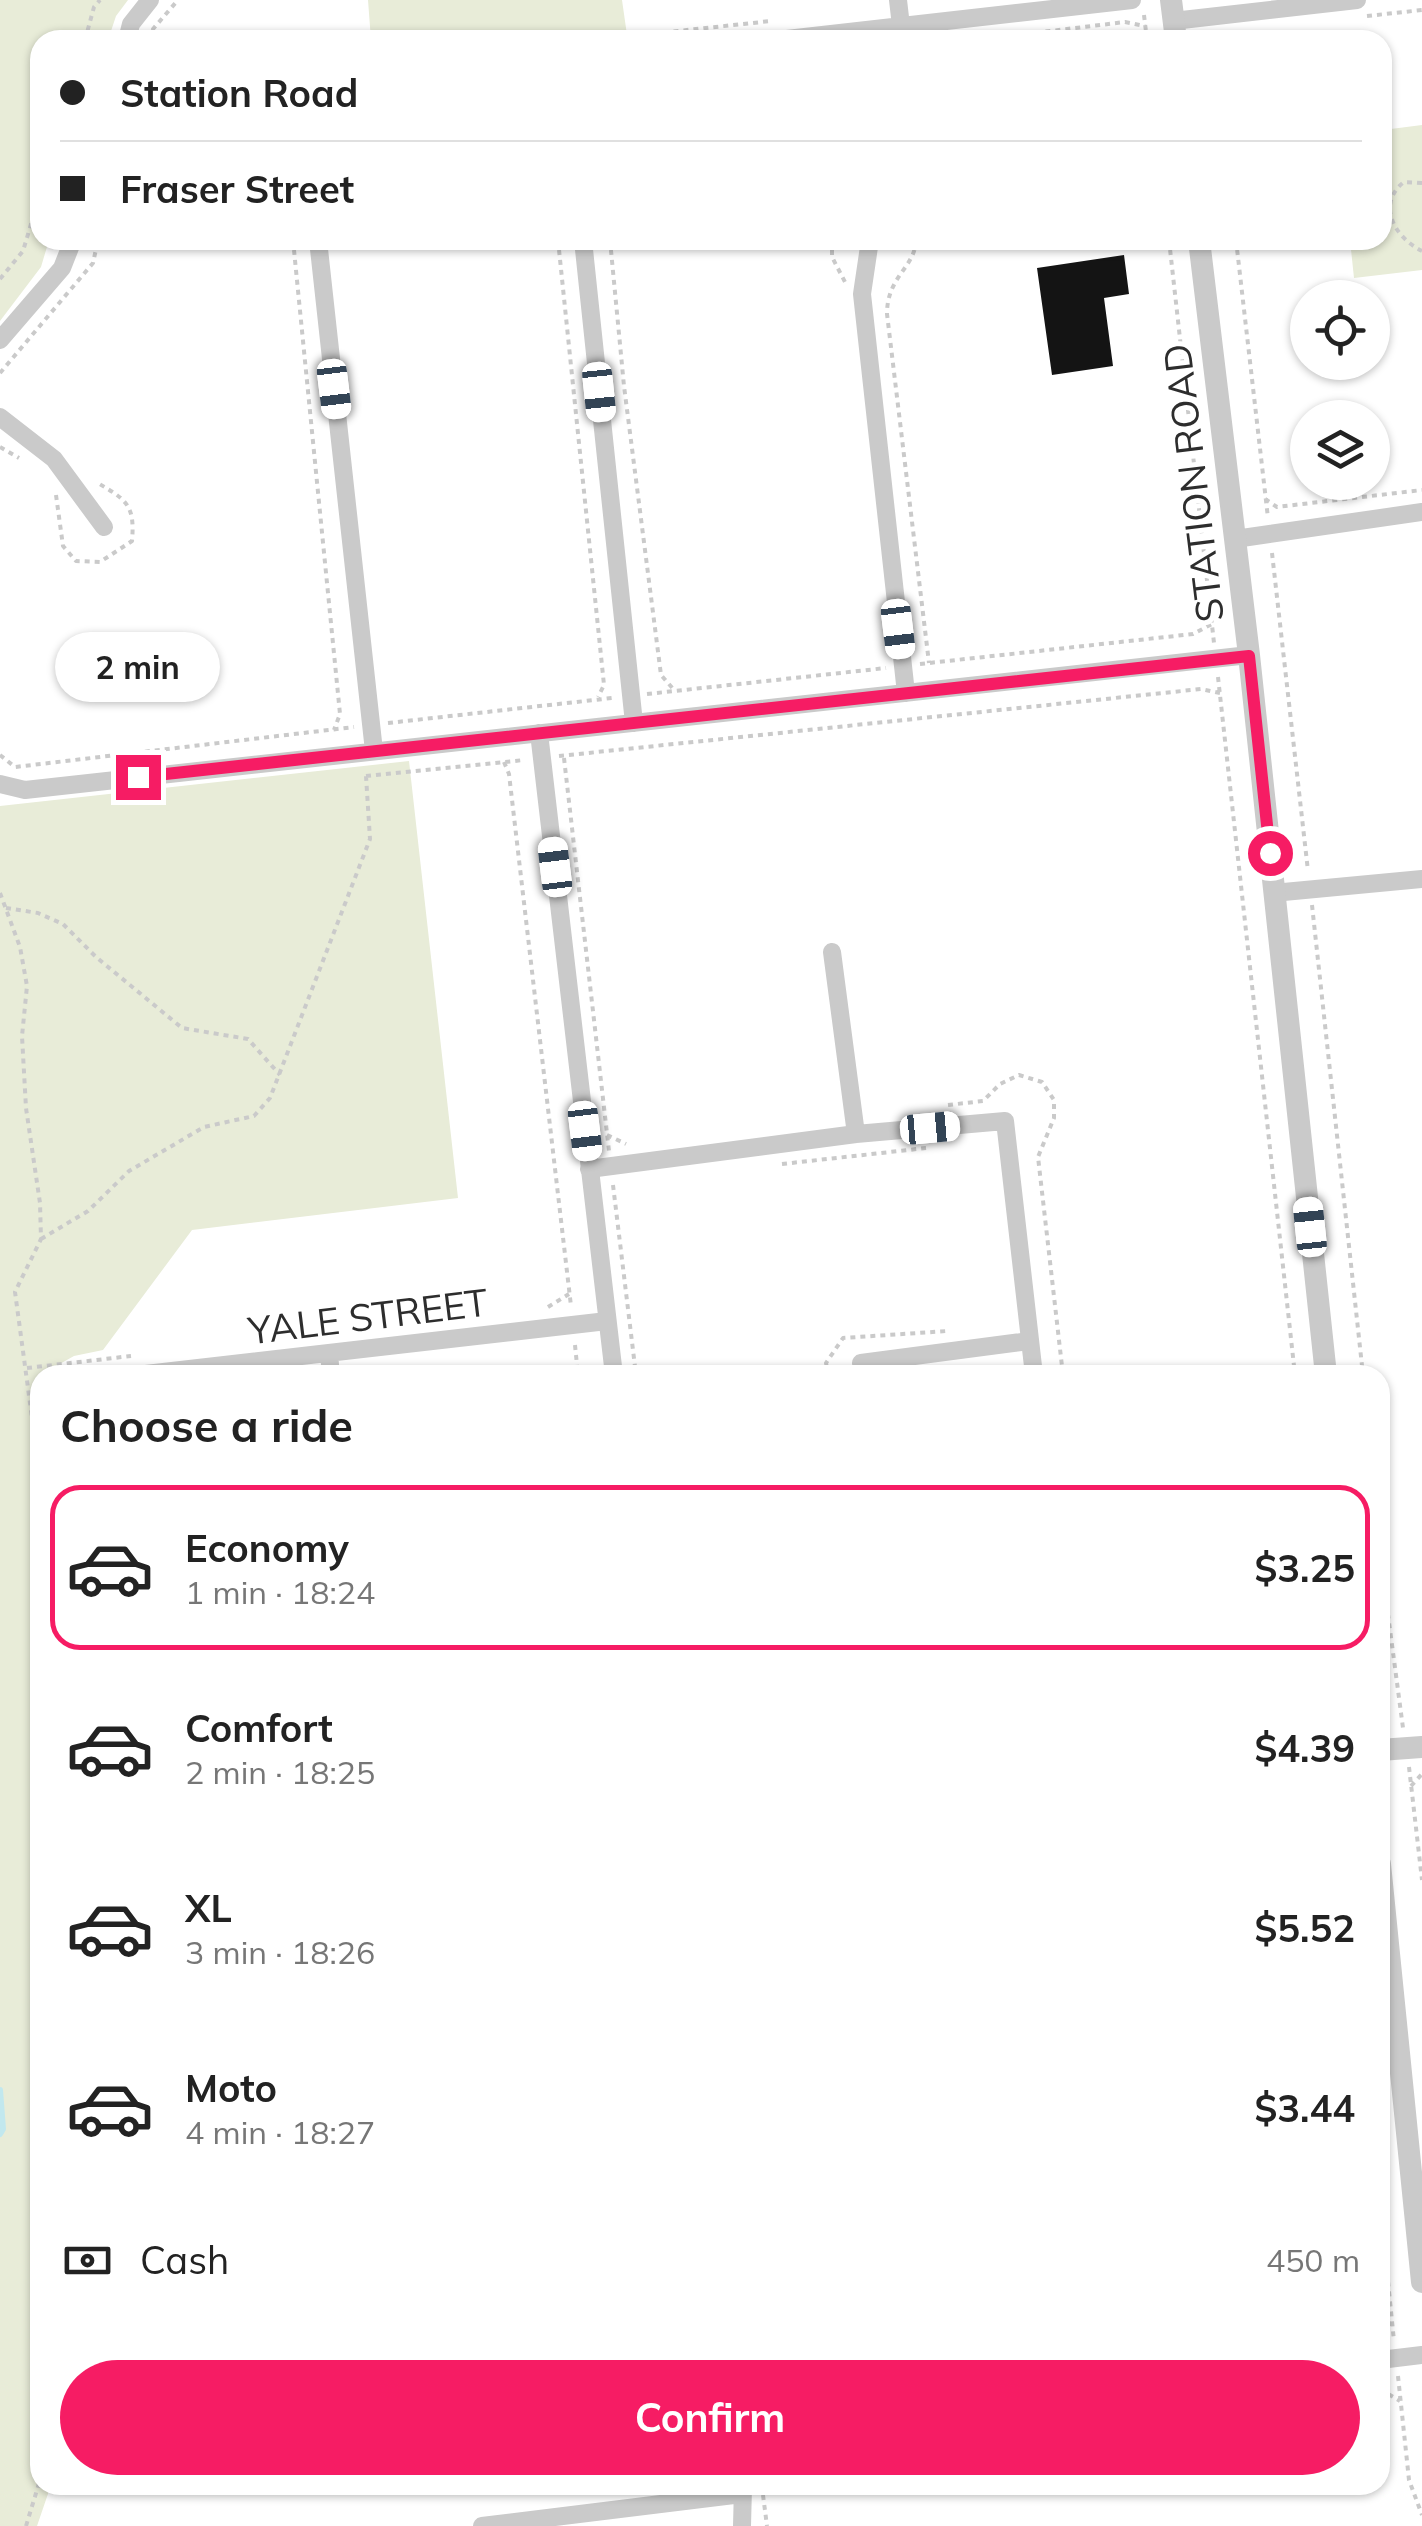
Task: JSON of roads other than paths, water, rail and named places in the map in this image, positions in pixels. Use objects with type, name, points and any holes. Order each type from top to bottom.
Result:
[{"type":"street","points":[[130,30],[150,0]]},
{"type":"street","points":[[898,0],[901,26]]},
{"type":"street","points":[[1173,20],[1357,0]]},
{"type":"street","points":[[866,30],[1138,7]]},
{"type":"street","points":[[0,340],[62,268],[69,250]]},
{"type":"street","points":[[319,250],[372,725],[369,752]]},
{"type":"street","points":[[584,250],[634,723]]},
{"type":"street","points":[[869,250],[862,294],[906,693]]},
{"type":"street","name":"STATION ROAD","points":[[1201,250],[1325,1365]]},
{"type":"street","points":[[0,418],[54,459],[104,527]]},
{"type":"street","points":[[1235,540],[1422,512]]},
{"type":"street","points":[[0,784],[25,790],[1249,656]]},
{"type":"street","points":[[539,734],[613,1365]]},
{"type":"street","points":[[1274,893],[1422,879]]},
{"type":"street","points":[[832,952],[856,1134]]},
{"type":"street","points":[[590,1169],[856,1134],[1005,1121],[1033,1365]]},
{"type":"street","name":"YALE STREET","points":[[228,1365],[607,1321]]},
{"type":"street","points":[[861,1363],[1029,1341]]},
{"type":"street","points":[[329,1354],[330,1365]]},
{"type":"street","points":[[1390,1747],[1415,1740]]},
{"type":"street","points":[[1390,1964],[1422,2282]]},
{"type":"street","points":[[1390,2359],[1422,2355]]},
{"type":"street","points":[[482,2526],[706,2495]]},
{"type":"street","points":[[742,2495],[742,2526]]},
{"type":"waterway","points":[[0,2090],[0,2134]]}]
